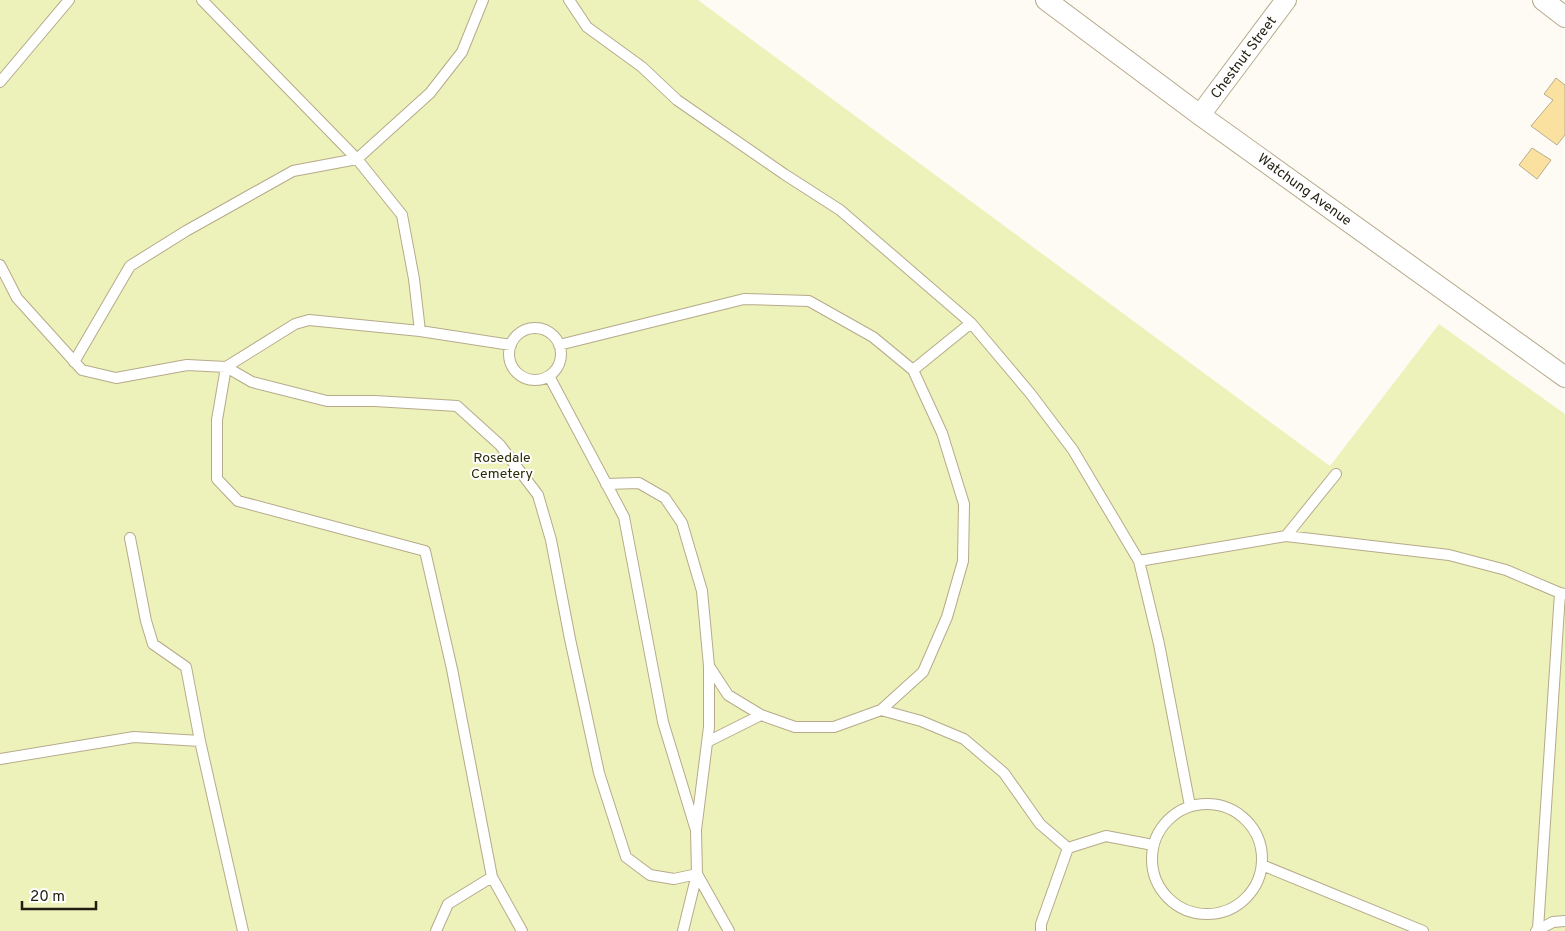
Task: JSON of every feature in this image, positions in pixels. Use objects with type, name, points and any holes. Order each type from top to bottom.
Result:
[{"type":"street","name":"Watchung Avenue","points":[[1046,0],[1200,115],[1565,376]]},
{"type":"street","name":"Chestnut Street","points":[[1200,115],[1286,0]]},
{"type":"street","points":[[1543,0],[1565,17]]},
{"type":"lane","points":[[0,82],[69,0]]},
{"type":"lane","points":[[202,0],[357,159],[402,215],[414,279],[420,331]]},
{"type":"lane","points":[[74,362],[130,266],[186,231],[292,171],[357,159],[430,93],[462,52],[483,0]]},
{"type":"lane","points":[[568,0],[588,27],[642,67],[677,100],[840,210],[971,323],[1030,393],[1073,450],[1139,561],[1159,644],[1190,806]]},
{"type":"lane","points":[[0,265],[17,298],[82,370],[116,378],[187,365],[226,367],[252,382],[327,401],[375,401],[457,406],[500,445],[538,495],[551,540],[599,773],[626,857],[650,875],[674,879],[697,874]]},
{"type":"lane","points":[[560,345],[744,299],[809,301],[873,337],[913,370],[942,433],[964,504],[963,561],[947,617],[923,672],[881,710],[834,727],[795,727],[761,715],[728,695],[709,666]]},
{"type":"lane","points":[[511,345],[420,331],[309,320],[295,324],[226,367],[217,420],[217,479],[238,501],[425,551],[452,669],[492,877],[522,931]]},
{"type":"lane","points":[[913,370],[971,323]]},
{"type":"lane","points":[[540,328],[548,332],[555,337],[560,345],[560,363],[550,376],[542,379],[534,380],[520,374],[511,361],[511,345],[522,332],[531,329],[540,328]]},
{"type":"lane","points":[[550,376],[624,517],[663,722],[696,830]]},
{"type":"lane","points":[[1286,536],[1336,474]]},
{"type":"lane","points":[[606,484],[639,483],[665,498],[682,523],[702,590],[709,666],[709,727],[696,830],[697,874],[683,931]]},
{"type":"lane","points":[[1139,561],[1286,536],[1449,555],[1506,570],[1563,593],[1537,930]]},
{"type":"lane","points":[[130,538],[146,621],[153,644],[186,667],[200,741],[243,931]]},
{"type":"lane","points":[[881,710],[920,721],[964,739],[1004,773],[1040,824],[1068,848]]},
{"type":"lane","points":[[707,742],[761,715]]},
{"type":"lane","points":[[0,759],[134,737],[200,741]]},
{"type":"lane","points":[[1208,803],[1226,806],[1242,816],[1254,830],[1261,847],[1262,865],[1257,882],[1247,898],[1232,908],[1214,914],[1197,914],[1180,907],[1166,896],[1156,880],[1152,863],[1153,845],[1161,828],[1173,814],[1190,806],[1208,803]]},
{"type":"lane","points":[[1068,848],[1106,836],[1153,845]]},
{"type":"lane","points":[[1041,931],[1041,924],[1068,848]]},
{"type":"lane","points":[[1262,865],[1423,931]]},
{"type":"lane","points":[[697,874],[729,931]]},
{"type":"lane","points":[[436,931],[448,904],[492,877]]},
{"type":"lane","points":[[1537,930],[1553,922],[1565,921]]},
{"type":"green space","name":"Rosedale Cemetery","points":[[0,0],[698,0],[1330,466],[1439,324],[1565,414],[1565,931],[0,931]]},
{"type":"building","points":[[1556,78],[1565,85],[1565,135],[1557,145],[1531,126],[1553,100],[1544,94]]},
{"type":"building","points":[[1532,148],[1551,160],[1537,179],[1519,165]]}]
